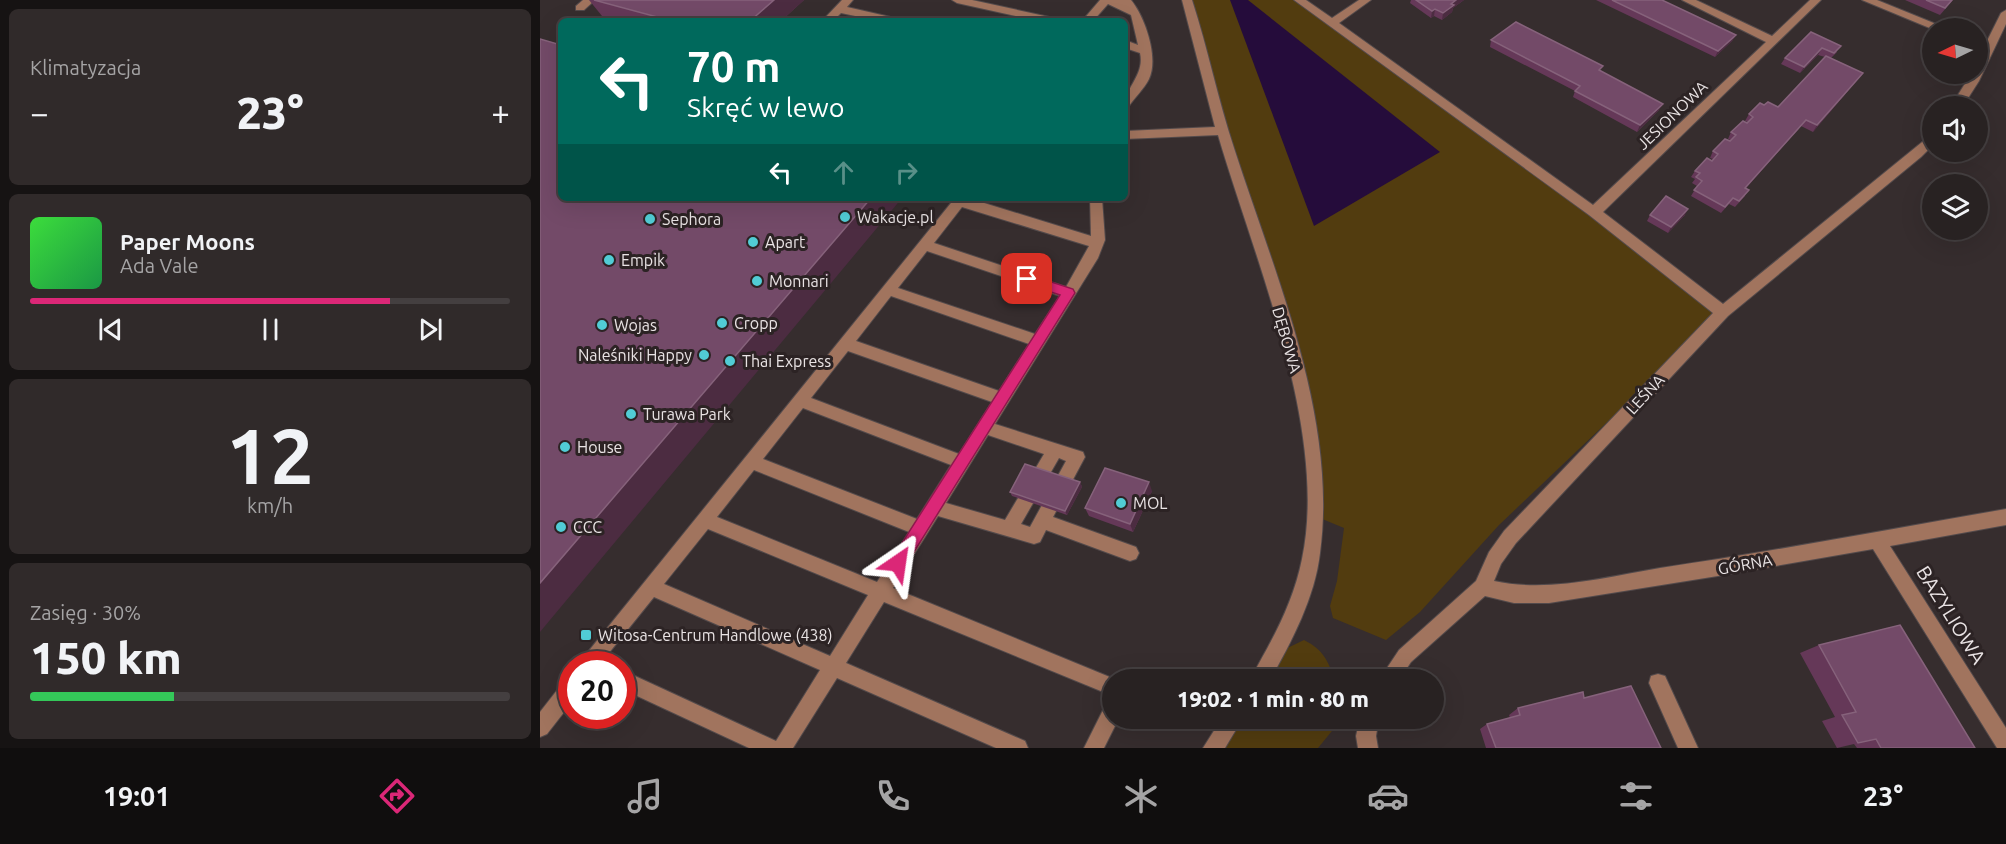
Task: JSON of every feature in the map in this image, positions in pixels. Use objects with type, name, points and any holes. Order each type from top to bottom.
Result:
[{"type":"street","points":[[580,8],[590,0]]},
{"type":"street","points":[[830,18],[848,0]]},
{"type":"street","points":[[957,0],[1040,18]]},
{"type":"street","points":[[1090,18],[1107,0],[1136,13]]},
{"type":"street","points":[[1125,0],[1136,13],[1147,71],[1131,85]]},
{"type":"street","name":"DĘBOWA","points":[[1187,0],[1206,59],[1222,131],[1247,202],[1296,370],[1313,438],[1316,472],[1311,558],[1292,617],[1266,669]]},
{"type":"street","points":[[1299,0],[1594,212],[1723,312]]},
{"type":"street","points":[[1332,23],[1366,0]]},
{"type":"street","points":[[1687,0],[1773,41]]},
{"type":"street","name":"JESIONOWA","points":[[1594,212],[1816,0]]},
{"type":"street","points":[[1867,0],[1922,21]]},
{"type":"street","points":[[839,9],[881,18]]},
{"type":"street","points":[[1963,96],[1990,48],[2006,13]]},
{"type":"street","points":[[1128,45],[1145,51]]},
{"type":"street","points":[[1128,135],[1222,131]]},
{"type":"street","name":"LEŚNA","points":[[1396,669],[1405,656],[1482,587],[1495,558],[1510,537],[1723,312],[1922,149]]},
{"type":"street","points":[[600,651],[960,201]]},
{"type":"street","points":[[964,201],[1097,243]]},
{"type":"street","points":[[782,748],[1091,258],[1097,243],[1096,201]]},
{"type":"street","points":[[924,245],[1068,293]]},
{"type":"street","points":[[889,290],[1038,341]]},
{"type":"street","points":[[847,344],[1002,399]]},
{"type":"street","points":[[802,401],[962,462]]},
{"type":"street","points":[[933,507],[1034,536],[1077,458],[984,427]]},
{"type":"street","points":[[1008,530],[1055,450]]},
{"type":"street","points":[[753,462],[920,528]]},
{"type":"street","name":"GÓRNA","points":[[1482,587],[1514,594],[1549,594],[1724,567],[2006,517]]},
{"type":"street","points":[[706,520],[1102,683]]},
{"type":"street","points":[[1043,521],[1130,552]]},
{"type":"street","name":"BAZYLIOWA","points":[[1877,540],[2006,745]]},
{"type":"street","points":[[652,587],[1018,748]]},
{"type":"street","points":[[1658,683],[1688,748]]},
{"type":"street","points":[[636,686],[770,748]]},
{"type":"street","points":[[540,727],[558,704]]},
{"type":"street","points":[[1094,748],[1104,729]]},
{"type":"street","points":[[1213,748],[1226,729]]},
{"type":"shaded area","points":[[1187,0],[1299,0],[1723,312],[1499,525],[1420,612],[1386,640],[1333,618],[1330,606],[1337,581],[1344,528],[1315,516],[1313,438]]},
{"type":"shaded area","points":[[1230,0],[1248,0],[1440,152],[1314,226]]},
{"type":"shaded area","points":[[1304,640],[1324,656],[1331,669],[1266,669],[1275,654]]},
{"type":"shaded area","points":[[1227,729],[1334,729],[1318,748],[1213,748]]},
{"type":"building","points":[[594,0],[774,0],[753,18],[661,18]]},
{"type":"building","points":[[1416,0],[1456,0],[1451,4],[1454,5],[1443,13],[1435,9],[1432,11]]},
{"type":"building","points":[[1612,0],[1662,0],[1736,35],[1718,51]]},
{"type":"building","points":[[1926,0],[1952,0],[1945,8]]},
{"type":"building","points":[[1516,22],[1603,66],[1599,70],[1663,104],[1640,125],[1575,91],[1580,86],[1491,40]]},
{"type":"building","points":[[1811,32],[1841,46],[1834,53],[1822,48],[1804,67],[1785,58]]},
{"type":"building","name":"Turawa Park","points":[[540,39],[558,44],[558,201],[868,201],[540,583]]},
{"type":"building","points":[[1826,56],[1863,73],[1817,125],[1806,120],[1745,188],[1749,190],[1739,201],[1733,198],[1725,207],[1694,190],[1702,181],[1696,177],[1700,173],[1695,171],[1707,158],[1712,161],[1718,154],[1713,151],[1725,139],[1730,141],[1736,135],[1731,132],[1743,121],[1747,123],[1753,117],[1749,114],[1760,103],[1764,105],[1768,102],[1778,107]]},
{"type":"building","points":[[1666,196],[1688,209],[1671,227],[1650,215]]},
{"type":"building","points":[[1025,464],[1080,482],[1065,511],[1010,492]]},
{"type":"building","name":"MOL","points":[[1105,468],[1149,482],[1130,524],[1085,508]]},
{"type":"building","points":[[1900,625],[1975,748],[1881,748],[1876,739],[1858,743],[1842,715],[1856,712],[1819,645]]},
{"type":"building","points":[[1631,686],[1661,748],[1496,748],[1487,724],[1520,715],[1518,708],[1583,692],[1584,698]]},
{"type":"place","name":"Wakacje.pl","points":[[845,217]]},
{"type":"place","name":"Sephora","points":[[650,219]]},
{"type":"place","name":"Apart","points":[[753,242]]},
{"type":"place","name":"Empik","points":[[609,260]]},
{"type":"place","name":"Monnari","points":[[757,281]]},
{"type":"place","name":"Cropp","points":[[722,323]]},
{"type":"place","name":"Wojas","points":[[602,325]]},
{"type":"place","name":"Naleśniki Happy","points":[[704,355]]},
{"type":"place","name":"Thai Express","points":[[730,361]]},
{"type":"place","name":"Turawa Park","points":[[631,414]]},
{"type":"place","name":"House","points":[[565,447]]},
{"type":"place","name":"MOL","points":[[1121,503]]},
{"type":"place","name":"CCC","points":[[561,527]]},
{"type":"place","name":"Witosa-Centrum Handlowe (438)","points":[[586,635]]},
{"type":"route","points":[[898,563],[1068,293],[1027,279]]}]
